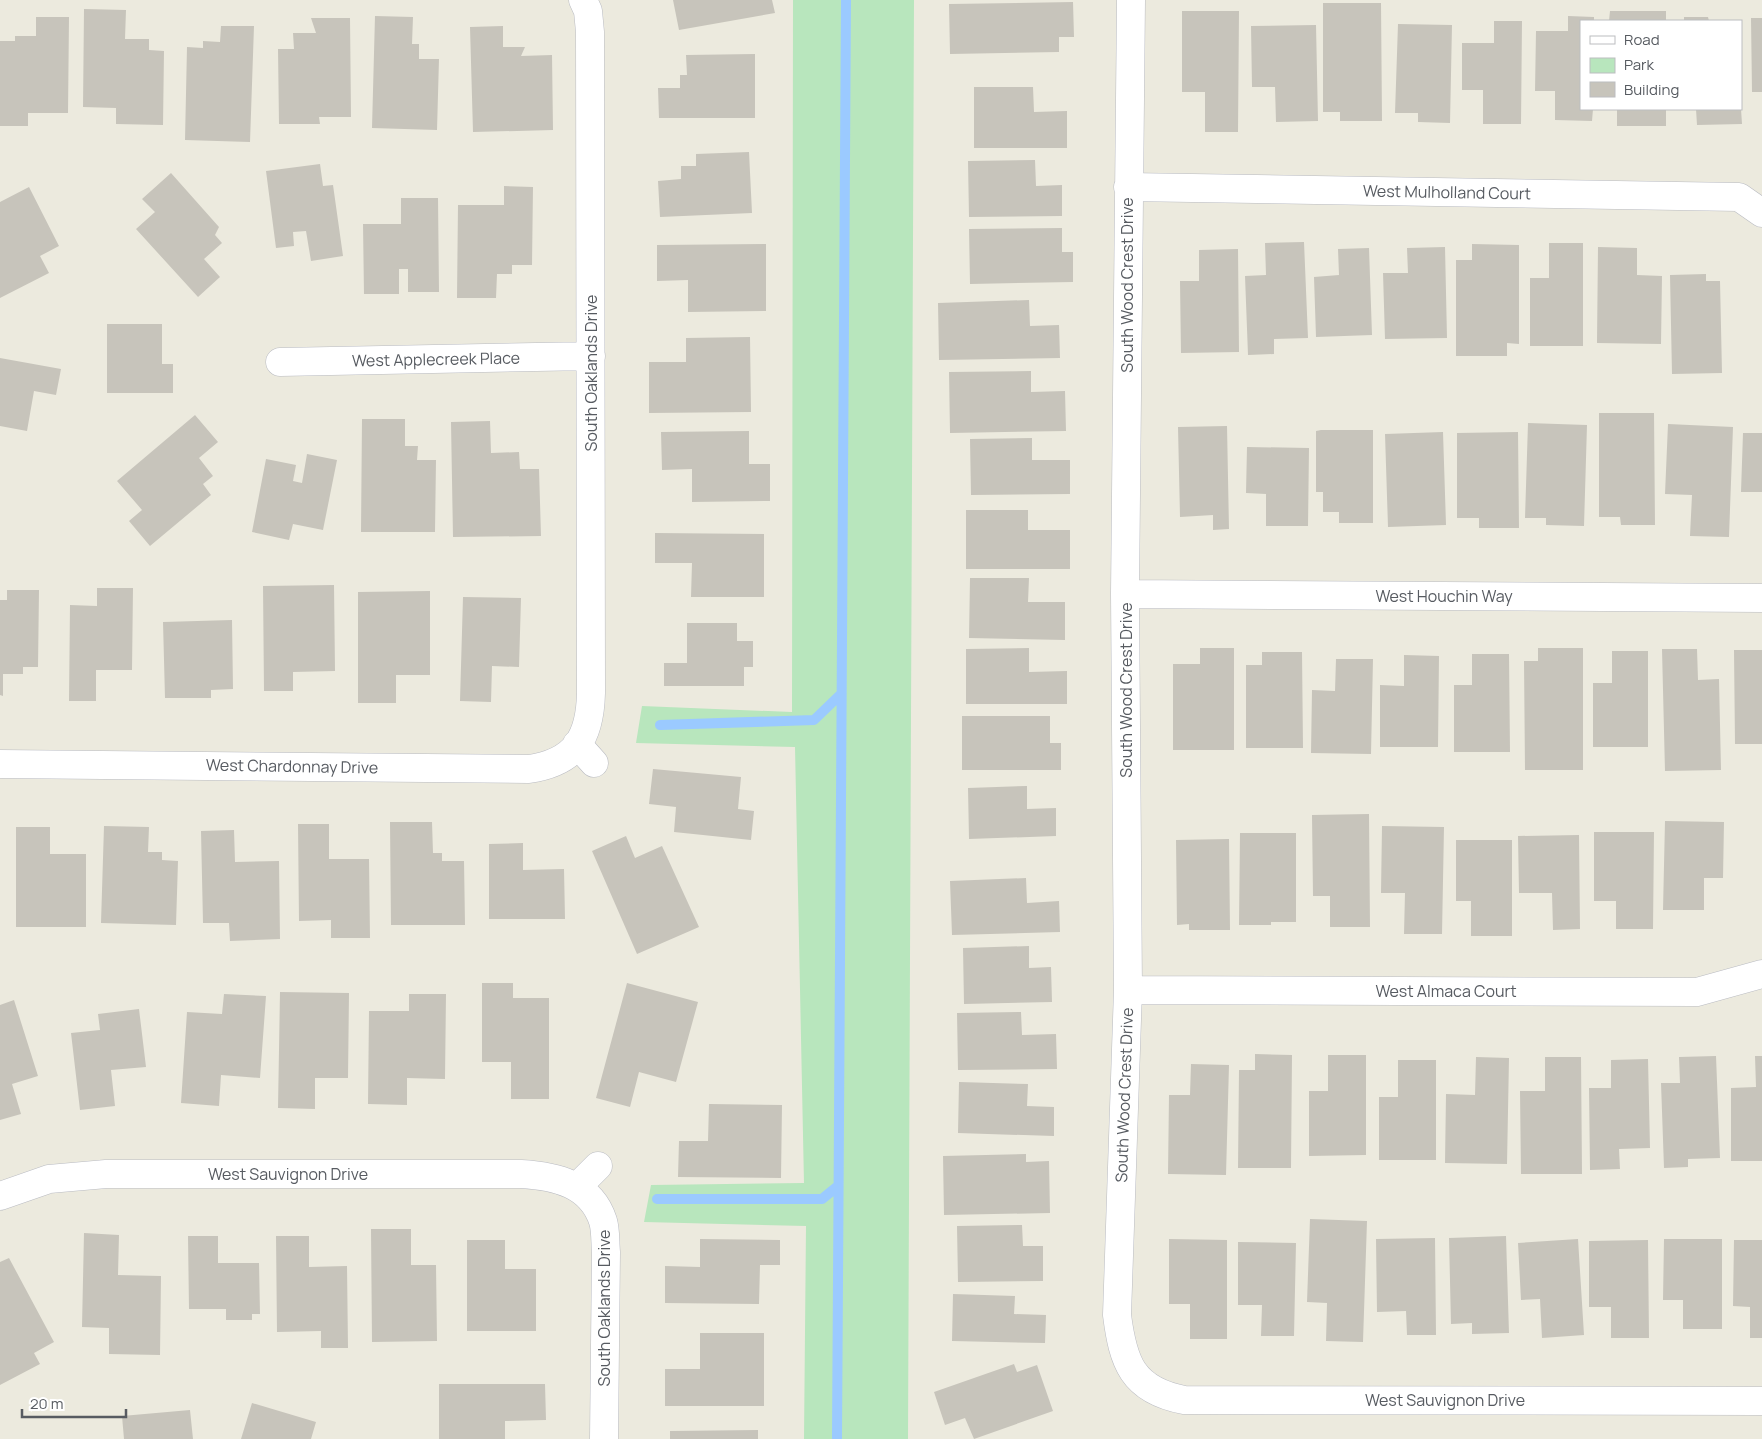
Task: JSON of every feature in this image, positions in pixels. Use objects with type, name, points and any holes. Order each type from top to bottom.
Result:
[{"type":"street","name":"South Oaklands Drive","points":[[584,0],[588,11],[590,32],[591,356],[591,693],[585,754]]},
{"type":"street","name":"South Wood Crest Drive","points":[[1131,0],[1125,594],[1128,990],[1117,1315],[1120,1345],[1127,1362],[1136,1375]]},
{"type":"street","name":"West Mulholland Court","points":[[1128,187],[1739,197],[1762,213]]},
{"type":"street","name":"West Applecreek Place","points":[[280,362],[591,356]]},
{"type":"street","name":"West Houchin Way","points":[[1125,594],[1762,598]]},
{"type":"street","name":"West Chardonnay Drive","points":[[0,764],[529,769],[546,766],[564,758],[585,754]]},
{"type":"street","name":"West Almaca Court","points":[[1128,990],[1697,992],[1762,974]]},
{"type":"street","points":[[577,1187],[598,1166]]},
{"type":"street","name":"West Sauvignon Drive","points":[[0,1196],[49,1179],[106,1174],[521,1174],[548,1176],[577,1187]]},
{"type":"street","name":"South Oaklands Drive","points":[[577,1187],[597,1208],[604,1223],[606,1252],[604,1439]]},
{"type":"street","name":"West Sauvignon Drive","points":[[1136,1375],[1152,1390],[1184,1400],[1762,1401]]},
{"type":"green space","points":[[793,0],[914,0],[908,1439],[804,1439],[806,1226],[644,1222],[651,1185],[804,1183],[795,747],[636,743],[642,706],[792,712]]},
{"type":"building","points":[[673,0],[772,0],[775,13],[679,30]]},
{"type":"building","points":[[1073,2],[1074,37],[1059,37],[1059,52],[950,54],[949,4]]},
{"type":"building","points":[[1323,3],[1381,3],[1382,121],[1340,121],[1340,112],[1323,112]]},
{"type":"building","points":[[84,9],[126,10],[125,39],[149,39],[149,50],[164,51],[163,125],[116,124],[116,108],[83,107]]},
{"type":"building","points":[[1182,11],[1239,11],[1238,132],[1205,132],[1205,92],[1182,92]]},
{"type":"building","points":[[1610,11],[1666,11],[1666,20],[1609,20]]},
{"type":"building","points":[[375,16],[413,17],[412,44],[419,44],[419,59],[439,59],[437,130],[372,128]]},
{"type":"building","points":[[1568,16],[1594,17],[1594,20],[1580,20],[1580,110],[1593,110],[1592,121],[1555,120],[1555,91],[1535,91],[1536,31],[1568,31]]},
{"type":"building","points":[[36,17],[69,17],[68,113],[28,113],[28,126],[0,126],[0,41],[15,41],[15,36],[36,36]]},
{"type":"building","points":[[1684,17],[1708,17],[1709,20],[1684,20]]},
{"type":"building","points":[[311,18],[350,18],[351,117],[319,117],[320,124],[279,124],[278,49],[294,49],[293,33],[316,33]]},
{"type":"building","points":[[1751,18],[1762,18],[1762,92],[1752,92]]},
{"type":"building","points":[[1494,21],[1522,21],[1521,124],[1483,124],[1483,90],[1462,90],[1462,43],[1494,43]]},
{"type":"building","points":[[1398,24],[1452,25],[1450,123],[1418,122],[1418,113],[1395,113]]},
{"type":"building","points":[[1316,25],[1318,121],[1276,122],[1275,87],[1252,87],[1251,26]]},
{"type":"building","points":[[221,26],[254,26],[250,142],[185,140],[187,47],[203,48],[203,41],[220,42]]},
{"type":"building","points":[[503,26],[503,47],[525,47],[521,56],[552,55],[553,130],[473,132],[470,27]]},
{"type":"building","points":[[755,54],[755,118],[659,118],[658,88],[680,88],[680,75],[687,75],[686,55]]},
{"type":"building","points":[[974,87],[1033,87],[1034,112],[1067,111],[1067,148],[974,148]]},
{"type":"building","points":[[1617,110],[1666,110],[1666,126],[1617,126]]},
{"type":"building","points":[[1696,110],[1741,110],[1742,124],[1697,125]]},
{"type":"building","points":[[749,152],[752,213],[660,217],[658,181],[681,179],[681,166],[696,166],[696,154]]},
{"type":"building","points":[[1035,160],[1036,186],[1062,185],[1062,216],[969,217],[968,161]]},
{"type":"building","points":[[320,164],[323,186],[333,185],[343,256],[311,261],[306,231],[293,232],[294,246],[276,248],[266,171]]},
{"type":"building","points":[[171,173],[219,227],[215,235],[222,243],[204,259],[220,277],[198,297],[136,229],[155,212],[142,199]]},
{"type":"building","points":[[504,186],[533,187],[532,265],[512,265],[512,274],[497,274],[496,298],[457,298],[458,205],[504,205]]},
{"type":"building","points":[[29,187],[59,246],[40,256],[49,273],[0,298],[0,202]]},
{"type":"building","points":[[401,198],[438,198],[439,292],[408,292],[408,269],[399,269],[399,294],[364,294],[363,224],[401,224]]},
{"type":"building","points":[[1062,228],[1062,252],[1073,252],[1073,282],[970,284],[969,229]]},
{"type":"building","points":[[1304,242],[1308,338],[1274,339],[1274,354],[1248,355],[1245,276],[1266,275],[1265,243]]},
{"type":"building","points":[[1549,243],[1583,243],[1583,346],[1530,346],[1530,278],[1549,278]]},
{"type":"building","points":[[766,244],[766,311],[688,312],[688,280],[657,281],[657,245]]},
{"type":"building","points":[[1472,244],[1519,245],[1519,344],[1507,343],[1507,356],[1456,356],[1456,260],[1472,260]]},
{"type":"building","points":[[1445,247],[1447,338],[1385,339],[1383,273],[1408,273],[1407,248]]},
{"type":"building","points":[[1598,247],[1637,248],[1637,275],[1662,276],[1661,344],[1597,343]]},
{"type":"building","points":[[1369,248],[1372,335],[1316,337],[1314,277],[1339,275],[1338,249]]},
{"type":"building","points":[[1238,249],[1239,352],[1181,353],[1180,281],[1199,281],[1199,250]]},
{"type":"building","points":[[1706,274],[1706,281],[1720,281],[1722,373],[1672,374],[1670,275]]},
{"type":"building","points":[[1029,300],[1030,326],[1059,325],[1060,358],[939,360],[938,303]]},
{"type":"building","points":[[107,324],[162,324],[162,364],[173,364],[173,393],[107,393]]},
{"type":"building","points":[[750,337],[751,412],[649,413],[649,362],[686,362],[686,338]]},
{"type":"building","points":[[0,358],[61,369],[56,395],[34,391],[27,431],[0,426]]},
{"type":"building","points":[[1031,371],[1031,392],[1065,391],[1066,431],[950,433],[949,372]]},
{"type":"building","points":[[1599,413],[1654,413],[1655,525],[1621,525],[1620,517],[1599,517]]},
{"type":"building","points":[[195,415],[218,442],[199,458],[213,476],[203,484],[211,495],[150,546],[129,521],[142,510],[117,481]]},
{"type":"building","points":[[362,419],[405,419],[405,446],[418,446],[417,460],[436,460],[435,532],[361,532]]},
{"type":"building","points":[[490,421],[491,453],[519,452],[520,469],[539,469],[541,536],[453,537],[451,422]]},
{"type":"building","points":[[1528,423],[1587,425],[1584,526],[1546,525],[1546,518],[1525,518]]},
{"type":"building","points":[[1668,424],[1733,427],[1729,537],[1690,536],[1692,495],[1665,494]]},
{"type":"building","points":[[1227,426],[1229,529],[1213,530],[1213,515],[1180,517],[1178,427]]},
{"type":"building","points":[[1373,430],[1373,523],[1339,523],[1339,512],[1323,512],[1323,492],[1316,492],[1316,431]]},
{"type":"building","points":[[749,431],[749,464],[770,464],[770,501],[692,502],[692,469],[662,470],[661,432]]},
{"type":"building","points":[[1443,432],[1446,525],[1388,527],[1385,434]]},
{"type":"building","points":[[1518,432],[1519,528],[1479,528],[1479,518],[1457,518],[1457,433]]},
{"type":"building","points":[[1743,433],[1762,433],[1762,492],[1741,492]]},
{"type":"building","points":[[1032,438],[1032,460],[1070,460],[1070,494],[971,495],[970,439]]},
{"type":"building","points":[[1247,447],[1309,448],[1308,526],[1266,526],[1266,494],[1246,493]]},
{"type":"building","points":[[307,454],[337,460],[323,530],[293,524],[289,540],[252,532],[266,459],[296,465],[293,481],[302,483]]},
{"type":"building","points":[[966,510],[1028,510],[1028,530],[1070,530],[1070,569],[966,569]]},
{"type":"building","points":[[655,533],[764,534],[764,597],[691,597],[692,563],[655,563]]},
{"type":"building","points":[[970,578],[1029,578],[1028,602],[1065,602],[1065,640],[969,638]]},
{"type":"building","points":[[334,585],[335,671],[293,672],[293,691],[264,691],[263,586]]},
{"type":"building","points":[[97,588],[133,588],[132,670],[96,670],[96,701],[69,701],[70,605],[97,606]]},
{"type":"building","points":[[7,590],[39,590],[38,667],[23,667],[23,674],[3,674],[3,696],[0,695],[0,600],[7,600]]},
{"type":"building","points":[[430,591],[430,675],[396,675],[396,703],[358,703],[358,592]]},
{"type":"building","points":[[463,597],[521,598],[519,667],[492,666],[491,702],[460,701]]},
{"type":"building","points":[[232,620],[233,689],[211,690],[211,698],[165,698],[163,622]]},
{"type":"building","points":[[687,623],[737,623],[737,641],[753,641],[753,667],[744,667],[744,686],[664,686],[664,663],[687,663]]},
{"type":"building","points":[[1029,648],[1029,672],[1067,671],[1067,704],[966,704],[966,649]]},
{"type":"building","points":[[1200,648],[1234,648],[1234,750],[1173,750],[1173,664],[1200,664]]},
{"type":"building","points":[[1538,648],[1583,648],[1583,770],[1525,770],[1524,661],[1538,661]]},
{"type":"building","points":[[1662,649],[1697,649],[1698,680],[1719,679],[1721,770],[1665,771]]},
{"type":"building","points":[[1734,650],[1762,650],[1762,744],[1735,744]]},
{"type":"building","points":[[1612,651],[1648,651],[1648,747],[1593,747],[1593,683],[1612,683]]},
{"type":"building","points":[[1262,652],[1302,652],[1303,748],[1246,748],[1246,665],[1262,665]]},
{"type":"building","points":[[1472,654],[1509,654],[1510,752],[1454,752],[1454,685],[1472,685]]},
{"type":"building","points":[[1404,655],[1439,656],[1438,747],[1380,747],[1380,685],[1404,686]]},
{"type":"building","points":[[1336,659],[1373,659],[1371,754],[1311,753],[1312,690],[1335,691]]},
{"type":"building","points":[[962,716],[1050,716],[1050,743],[1061,743],[1061,770],[962,770]]},
{"type":"building","points":[[653,769],[741,777],[738,809],[754,811],[751,840],[674,832],[676,807],[649,804]]},
{"type":"building","points":[[1027,786],[1027,809],[1056,808],[1056,836],[969,839],[968,788]]},
{"type":"building","points":[[1369,814],[1370,927],[1330,927],[1330,896],[1313,896],[1312,815]]},
{"type":"building","points":[[1665,821],[1724,822],[1723,878],[1704,878],[1704,910],[1663,910]]},
{"type":"building","points":[[390,822],[432,822],[433,853],[442,853],[442,861],[464,861],[465,925],[391,925]]},
{"type":"building","points":[[298,824],[329,824],[329,859],[369,859],[370,938],[331,938],[331,920],[299,921]]},
{"type":"building","points":[[104,826],[149,827],[148,852],[162,852],[162,860],[178,861],[176,925],[101,923]]},
{"type":"building","points":[[1382,826],[1444,827],[1442,934],[1404,934],[1405,893],[1381,893]]},
{"type":"building","points":[[16,827],[50,827],[50,854],[86,854],[86,927],[16,927]]},
{"type":"building","points":[[234,830],[235,862],[279,861],[280,939],[230,941],[229,923],[203,923],[201,831]]},
{"type":"building","points":[[1594,832],[1654,832],[1653,929],[1616,929],[1616,901],[1594,901]]},
{"type":"building","points":[[1240,833],[1296,833],[1296,922],[1271,922],[1271,925],[1239,925]]},
{"type":"building","points":[[1579,835],[1580,929],[1553,930],[1552,893],[1519,893],[1518,836]]},
{"type":"building","points":[[626,836],[635,858],[662,846],[699,927],[637,954],[592,851]]},
{"type":"building","points":[[1229,839],[1230,930],[1189,930],[1189,924],[1177,925],[1176,840]]},
{"type":"building","points":[[1456,840],[1512,840],[1512,936],[1471,936],[1471,901],[1456,901]]},
{"type":"building","points":[[523,843],[523,870],[564,869],[565,919],[489,919],[489,844]]},
{"type":"building","points":[[1026,878],[1027,903],[1059,901],[1060,932],[952,935],[950,881]]},
{"type":"building","points":[[1029,946],[1029,968],[1051,967],[1052,1002],[964,1004],[963,948]]},
{"type":"building","points":[[482,983],[513,983],[513,998],[549,998],[549,1099],[511,1099],[511,1062],[482,1062]]},
{"type":"building","points":[[627,983],[698,1002],[676,1082],[639,1072],[630,1107],[596,1098]]},
{"type":"building","points":[[280,992],[349,993],[348,1078],[315,1078],[315,1109],[278,1108]]},
{"type":"building","points":[[224,994],[266,996],[260,1078],[221,1075],[219,1106],[181,1103],[187,1012],[222,1014]]},
{"type":"building","points":[[409,994],[446,994],[445,1079],[407,1078],[407,1105],[368,1104],[369,1011],[409,1011]]},
{"type":"building","points":[[14,1000],[38,1076],[12,1084],[21,1114],[0,1120],[0,1005]]},
{"type":"building","points":[[139,1009],[146,1067],[111,1070],[115,1106],[80,1110],[71,1033],[100,1030],[98,1014]]},
{"type":"building","points":[[1021,1012],[1022,1035],[1056,1034],[1057,1069],[958,1070],[957,1013]]},
{"type":"building","points":[[1255,1054],[1292,1055],[1291,1168],[1238,1168],[1239,1070],[1255,1070]]},
{"type":"building","points":[[1328,1055],[1366,1055],[1366,1155],[1309,1156],[1309,1091],[1328,1091]]},
{"type":"building","points":[[1716,1056],[1720,1158],[1688,1159],[1688,1167],[1664,1168],[1661,1083],[1680,1083],[1679,1057]]},
{"type":"building","points":[[1755,1056],[1762,1056],[1762,1161],[1731,1161],[1731,1088],[1756,1087]]},
{"type":"building","points":[[1476,1057],[1509,1058],[1507,1164],[1445,1163],[1446,1094],[1475,1095]]},
{"type":"building","points":[[1545,1057],[1581,1057],[1582,1174],[1521,1174],[1520,1091],[1545,1091]]},
{"type":"building","points":[[1648,1059],[1650,1148],[1619,1149],[1620,1169],[1590,1170],[1589,1088],[1611,1088],[1611,1060]]},
{"type":"building","points":[[1398,1060],[1436,1060],[1436,1160],[1379,1160],[1379,1097],[1398,1097]]},
{"type":"building","points":[[1191,1064],[1229,1065],[1226,1175],[1168,1174],[1169,1095],[1190,1095]]},
{"type":"building","points":[[959,1082],[1028,1084],[1027,1106],[1054,1107],[1054,1136],[958,1133]]},
{"type":"building","points":[[709,1104],[782,1105],[781,1178],[678,1177],[679,1141],[708,1141]]},
{"type":"building","points":[[1026,1154],[1026,1162],[1049,1161],[1050,1213],[944,1215],[943,1156]]},
{"type":"building","points":[[1310,1219],[1367,1221],[1363,1342],[1326,1341],[1327,1303],[1307,1302]]},
{"type":"building","points":[[1022,1225],[1023,1246],[1043,1246],[1043,1281],[958,1282],[957,1226]]},
{"type":"building","points":[[371,1229],[411,1229],[411,1265],[436,1265],[437,1341],[372,1342]]},
{"type":"building","points":[[84,1233],[119,1235],[118,1275],[161,1276],[160,1355],[109,1354],[109,1328],[82,1327]]},
{"type":"building","points":[[188,1236],[218,1236],[218,1263],[259,1263],[260,1314],[252,1314],[252,1320],[226,1320],[226,1309],[189,1309]]},
{"type":"building","points":[[276,1236],[309,1236],[309,1267],[347,1266],[348,1348],[321,1348],[321,1331],[277,1332]]},
{"type":"building","points":[[1506,1236],[1509,1333],[1472,1334],[1472,1323],[1451,1324],[1449,1238]]},
{"type":"building","points":[[1435,1238],[1436,1335],[1407,1335],[1406,1311],[1377,1312],[1376,1239]]},
{"type":"building","points":[[700,1239],[780,1240],[780,1265],[760,1265],[759,1304],[665,1303],[665,1266],[700,1267]]},
{"type":"building","points":[[1169,1239],[1227,1240],[1227,1339],[1190,1339],[1190,1304],[1169,1304]]},
{"type":"building","points":[[1578,1239],[1584,1335],[1542,1338],[1540,1299],[1521,1300],[1518,1243]]},
{"type":"building","points":[[1664,1239],[1722,1239],[1722,1329],[1683,1329],[1683,1300],[1663,1300]]},
{"type":"building","points":[[467,1240],[505,1240],[505,1269],[536,1269],[536,1331],[467,1331]]},
{"type":"building","points":[[1648,1240],[1649,1338],[1611,1338],[1611,1307],[1589,1307],[1589,1241]]},
{"type":"building","points":[[1734,1240],[1762,1240],[1762,1338],[1750,1338],[1750,1307],[1733,1306]]},
{"type":"building","points":[[1238,1242],[1296,1243],[1294,1336],[1261,1336],[1262,1305],[1238,1305]]},
{"type":"building","points":[[9,1258],[54,1342],[34,1353],[40,1364],[0,1385],[0,1262]]},
{"type":"building","points":[[953,1294],[1015,1296],[1014,1314],[1046,1315],[1045,1343],[952,1341]]},
{"type":"building","points":[[700,1333],[764,1333],[764,1406],[665,1406],[665,1369],[700,1369]]},
{"type":"building","points":[[1014,1364],[1017,1372],[1037,1365],[1053,1411],[974,1439],[965,1418],[945,1425],[934,1392]]},
{"type":"building","points":[[439,1384],[545,1384],[546,1420],[505,1421],[505,1439],[439,1439]]},
{"type":"building","points":[[252,1403],[316,1422],[311,1439],[241,1439]]},
{"type":"building","points":[[190,1410],[193,1439],[124,1439],[122,1416]]},
{"type":"building","points":[[758,1430],[758,1439],[670,1439],[670,1431]]},
{"type":"waterway","points":[[837,1439],[846,0]]},
{"type":"waterway","points":[[660,725],[814,720],[841,694]]},
{"type":"waterway","points":[[657,1199],[822,1199],[838,1186]]}]
